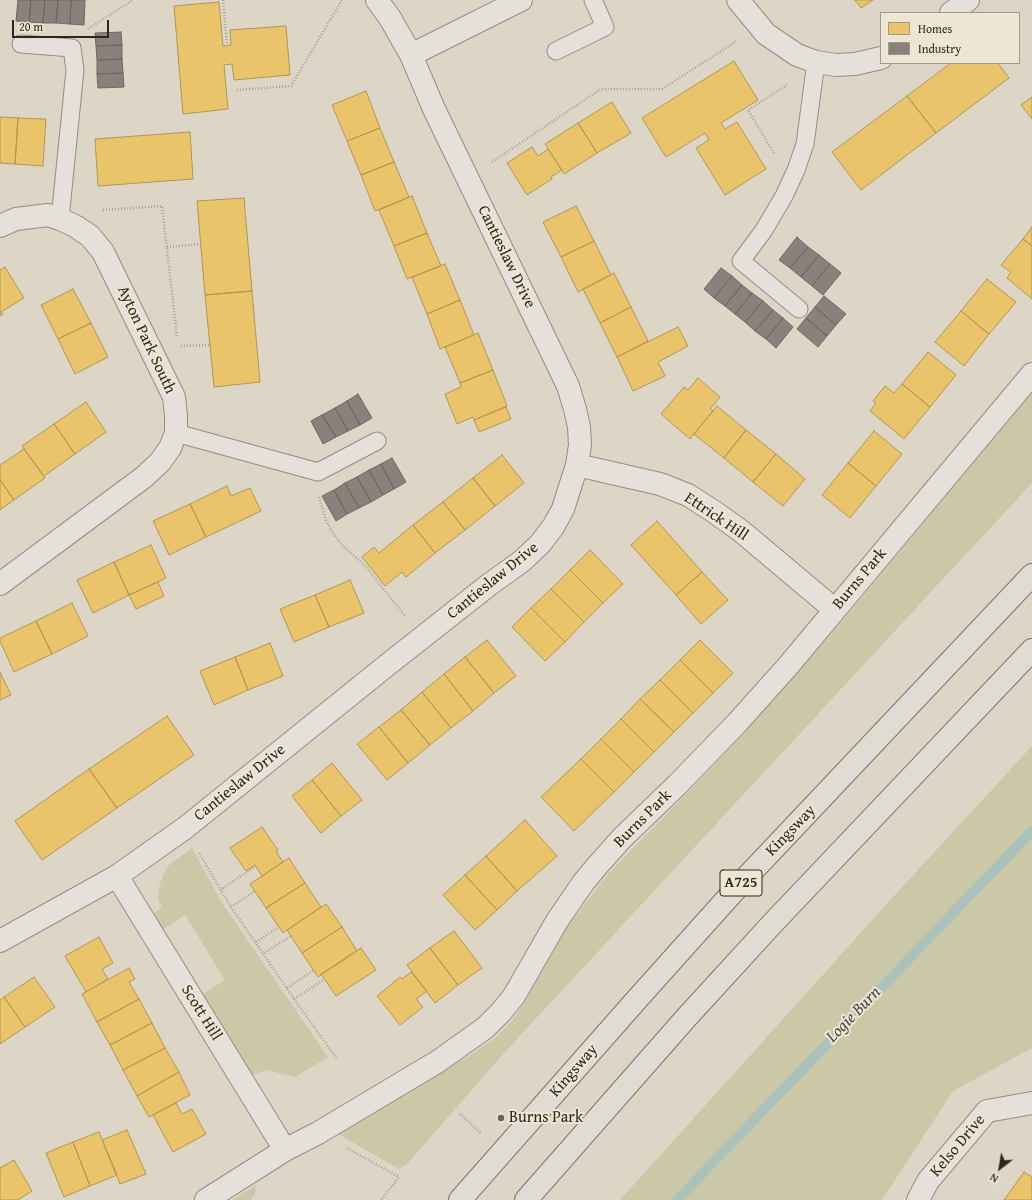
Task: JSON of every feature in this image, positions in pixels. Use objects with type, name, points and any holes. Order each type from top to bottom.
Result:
[{"type":"highway","name":"Kingsway","points":[[460,1200],[743,881],[1032,575]]},
{"type":"highway","points":[[526,1200],[660,1047],[766,930],[1032,650]]},
{"type":"street","name":"Cantieslaw Drive","points":[[0,941],[116,876],[185,828],[386,666],[490,584],[522,561],[540,544],[564,509],[577,465],[580,445],[579,427],[568,386],[434,109],[411,54],[390,18],[377,0]]},
{"type":"street","points":[[411,54],[521,0]]},
{"type":"street","points":[[738,0],[766,34],[780,45],[797,55],[816,62],[836,65],[855,64],[880,58]]},
{"type":"street","points":[[952,12],[968,0]]},
{"type":"street","name":"Ayton Park South","points":[[0,226],[16,219],[48,215],[68,223],[90,236],[104,252],[174,397],[176,416],[176,433],[170,448],[160,462],[144,477],[0,584]]},
{"type":"street","name":"Burns Park","points":[[206,1200],[285,1150],[318,1133],[437,1062],[485,1028],[501,1012],[514,996],[557,921],[583,883],[597,866],[622,838],[677,785],[737,723],[788,666],[1032,374]]},
{"type":"street","name":"Ettrick Hill","points":[[577,465],[660,484],[688,495],[741,531],[835,610]]},
{"type":"street","name":"Scott Hill","points":[[116,876],[285,1150]]},
{"type":"street","name":"Kelso Drive","points":[[918,1200],[928,1181],[987,1111],[1032,1103]]},
{"type":"lane","points":[[556,51],[605,26],[592,0]]},
{"type":"lane","points":[[21,44],[72,48],[75,70],[68,223]]},
{"type":"lane","points":[[799,309],[741,261],[764,230],[784,196],[805,144],[816,62]]},
{"type":"lane","points":[[176,433],[318,472],[377,441]]},
{"type":"path","points":[[72,48],[90,26],[133,0]]},
{"type":"path","points":[[223,0],[227,45]]},
{"type":"path","points":[[236,90],[291,86],[342,0]]},
{"type":"path","points":[[467,176],[484,168],[601,89],[662,89],[759,26]]},
{"type":"path","points":[[791,181],[748,110],[799,77],[816,62]]},
{"type":"path","points":[[68,223],[91,211],[162,206],[178,338]]},
{"type":"path","points":[[167,247],[201,244]]},
{"type":"path","points":[[156,361],[179,350],[178,346],[210,345]]},
{"type":"path","points":[[318,472],[309,481],[318,494],[326,520],[332,532],[342,545],[365,566],[408,620]]},
{"type":"path","points":[[197,849],[231,907],[337,1059]]},
{"type":"path","points":[[220,890],[256,866]]},
{"type":"path","points":[[231,907],[255,891]]},
{"type":"path","points":[[256,942],[279,927]]},
{"type":"path","points":[[264,953],[291,936]]},
{"type":"path","points":[[287,988],[314,970]]},
{"type":"path","points":[[294,999],[325,979]]},
{"type":"path","points":[[318,1133],[399,1177],[381,1200]]},
{"type":"shaded area","points":[[1032,392],[1032,483],[504,1053],[408,1163],[399,1169],[338,1134],[475,1052],[495,1038],[512,1021],[525,1002],[568,926],[608,874],[745,732],[797,673],[845,618]]},
{"type":"shaded area","points":[[1032,746],[1032,1048],[953,1091],[882,1200],[620,1200],[893,897]]},
{"type":"shaded area","points":[[192,848],[222,903],[328,1057],[295,1077],[266,1070],[252,1075],[203,994],[225,980],[185,915],[162,930],[153,914],[162,907],[158,900],[159,887],[163,875],[169,865]]},
{"type":"shaded area","points":[[256,1185],[255,1194],[251,1200],[232,1200]]},
{"type":"building: Homes","points":[[855,0],[873,0],[861,8]]},
{"type":"building: Homes","points":[[219,2],[223,46],[231,45],[230,30],[286,26],[290,75],[234,80],[232,64],[224,65],[228,109],[183,114],[174,6]]},
{"type":"building: Homes","points":[[734,61],[758,100],[721,123],[725,129],[737,122],[766,169],[725,195],[696,148],[709,140],[705,133],[666,157],[642,118]]},
{"type":"building: Homes","points":[[950,64],[999,64],[1009,78],[936,133],[907,96]]},
{"type":"building: Homes","points":[[366,91],[380,128],[347,141],[332,105]]},
{"type":"building: Homes","points":[[907,96],[936,133],[861,190],[832,152]]},
{"type":"building: Homes","points":[[1032,97],[1032,119],[1021,105]]},
{"type":"building: Homes","points":[[612,102],[631,133],[597,153],[578,123]]},
{"type":"building: Homes","points":[[0,117],[18,118],[15,164],[0,163]]},
{"type":"building: Homes","points":[[18,118],[46,119],[43,166],[15,164]]},
{"type":"building: Homes","points":[[578,123],[597,153],[564,174],[545,144]]},
{"type":"building: Homes","points":[[380,128],[394,162],[361,175],[347,141]]},
{"type":"building: Homes","points":[[190,132],[193,179],[98,186],[95,139]]},
{"type":"building: Homes","points":[[532,147],[538,156],[548,149],[562,170],[551,177],[552,179],[527,195],[507,163]]},
{"type":"building: Homes","points":[[394,162],[409,197],[375,211],[361,175]]},
{"type":"building: Homes","points":[[412,196],[427,233],[394,246],[379,210]]},
{"type":"building: Homes","points":[[244,198],[252,291],[205,295],[197,201]]},
{"type":"building: Homes","points":[[576,206],[594,241],[561,257],[543,222]]},
{"type":"building: Homes","points":[[1032,227],[1032,246],[1023,239]]},
{"type":"building: Homes","points":[[427,233],[441,266],[407,279],[394,246]]},
{"type":"building: Homes","points":[[1023,239],[1032,246],[1032,299],[1007,278],[1011,272],[1001,265]]},
{"type":"building: Homes","points":[[594,241],[611,275],[578,292],[561,257]]},
{"type":"building: Homes","points":[[445,264],[460,300],[427,314],[412,277]]},
{"type":"building: Homes","points":[[5,267],[24,298],[1,312],[3,314],[0,316],[0,270]]},
{"type":"building: Homes","points":[[614,273],[631,307],[600,323],[583,289]]},
{"type":"building: Homes","points":[[987,279],[1016,302],[989,334],[961,311]]},
{"type":"building: Homes","points":[[73,289],[91,323],[58,339],[41,305]]},
{"type":"building: Homes","points":[[252,291],[260,382],[214,387],[205,295]]},
{"type":"building: Homes","points":[[460,300],[474,335],[440,349],[427,314]]},
{"type":"building: Homes","points":[[631,307],[648,341],[617,357],[600,323]]},
{"type":"building: Homes","points":[[961,311],[989,334],[964,366],[935,342]]},
{"type":"building: Homes","points":[[91,323],[108,357],[75,374],[58,339]]},
{"type":"building: Homes","points":[[678,327],[688,346],[658,362],[665,376],[633,391],[617,357]]},
{"type":"building: Homes","points":[[478,333],[493,370],[460,383],[445,347]]},
{"type":"building: Homes","points":[[928,352],[956,375],[930,407],[902,384]]},
{"type":"building: Homes","points":[[493,370],[507,406],[474,420],[473,417],[457,424],[445,394],[461,387],[460,383]]},
{"type":"building: Homes","points":[[698,378],[720,397],[710,409],[713,411],[690,439],[661,414],[684,387],[688,390]]},
{"type":"building: Homes","points":[[902,384],[930,407],[904,439],[870,411],[876,403],[873,401],[885,386],[894,393]]},
{"type":"building: Homes","points":[[86,402],[106,432],[75,454],[54,424]]},
{"type":"building: Homes","points":[[717,406],[746,430],[724,458],[694,434]]},
{"type":"building: Homes","points":[[506,407],[511,419],[479,432],[474,420]]},
{"type":"building: Homes","points":[[54,424],[75,454],[44,476],[22,446]]},
{"type":"building: Homes","points":[[746,430],[776,454],[753,482],[724,458]]},
{"type":"building: Homes","points":[[874,431],[902,454],[876,486],[848,463]]},
{"type":"building: Homes","points":[[24,449],[45,478],[14,500],[0,480],[0,465]]},
{"type":"building: Homes","points":[[776,454],[805,479],[783,506],[753,482]]},
{"type":"building: Homes","points":[[502,455],[524,483],[495,506],[473,478]]},
{"type":"building: Homes","points":[[848,463],[876,486],[850,518],[822,495]]},
{"type":"building: Homes","points":[[473,478],[495,506],[465,530],[443,502]]},
{"type":"building: Homes","points":[[0,480],[14,500],[0,510]]},
{"type":"building: Homes","points":[[227,486],[231,496],[250,488],[261,511],[206,537],[190,504]]},
{"type":"building: Homes","points":[[443,502],[465,530],[435,553],[413,525]]},
{"type":"building: Homes","points":[[190,504],[206,537],[169,555],[153,521]]},
{"type":"building: Homes","points":[[657,521],[702,572],[676,595],[631,545]]},
{"type":"building: Homes","points":[[413,525],[435,553],[406,577],[402,572],[385,586],[362,557],[374,547],[379,553]]},
{"type":"building: Homes","points":[[151,545],[166,578],[129,595],[114,562]]},
{"type":"building: Homes","points":[[590,550],[623,584],[603,603],[570,570]]},
{"type":"building: Homes","points":[[114,562],[129,595],[93,613],[77,580]]},
{"type":"building: Homes","points":[[570,570],[603,603],[584,622],[551,589]]},
{"type":"building: Homes","points":[[702,572],[728,600],[701,624],[676,595]]},
{"type":"building: Homes","points":[[350,580],[364,613],[329,627],[315,595]]},
{"type":"building: Homes","points":[[158,582],[164,596],[136,609],[129,595]]},
{"type":"building: Homes","points":[[551,589],[584,622],[565,642],[531,608]]},
{"type":"building: Homes","points":[[315,595],[329,627],[294,642],[280,609]]},
{"type":"building: Homes","points":[[72,603],[88,636],[52,654],[36,621]]},
{"type":"building: Homes","points":[[531,608],[565,642],[545,661],[512,627]]},
{"type":"building: Homes","points":[[36,621],[52,654],[14,672],[0,638]]},
{"type":"building: Homes","points":[[487,640],[516,676],[494,693],[465,657]]},
{"type":"building: Homes","points":[[700,640],[733,673],[713,693],[680,660]]},
{"type":"building: Homes","points":[[270,643],[283,676],[248,690],[235,657]]},
{"type":"building: Homes","points":[[235,657],[248,690],[214,705],[200,671]]},
{"type":"building: Homes","points":[[465,657],[494,693],[473,711],[444,674]]},
{"type":"building: Homes","points":[[680,660],[713,693],[693,713],[660,680]]},
{"type":"building: Homes","points":[[0,672],[11,695],[0,700]]},
{"type":"building: Homes","points":[[444,674],[473,711],[451,728],[422,692]]},
{"type":"building: Homes","points":[[660,680],[693,713],[674,732],[640,699]]},
{"type":"building: Homes","points":[[422,692],[451,728],[430,745],[401,710]]},
{"type":"building: Homes","points":[[640,699],[674,732],[654,752],[621,719]]},
{"type":"building: Homes","points":[[401,710],[430,745],[408,763],[379,727]]},
{"type":"building: Homes","points":[[167,716],[194,755],[117,808],[89,769]]},
{"type":"building: Homes","points":[[621,719],[654,752],[634,772],[601,739]]},
{"type":"building: Homes","points":[[379,727],[408,763],[387,780],[357,744]]},
{"type":"building: Homes","points":[[601,739],[634,772],[614,792],[581,759]]},
{"type":"building: Homes","points":[[581,759],[614,792],[574,831],[541,797]]},
{"type":"building: Homes","points":[[332,763],[362,800],[341,816],[312,780]]},
{"type":"building: Homes","points":[[89,769],[117,808],[42,860],[15,821]]},
{"type":"building: Homes","points":[[312,780],[341,816],[321,833],[292,796]]},
{"type":"building: Homes","points":[[525,820],[557,856],[517,891],[486,856]]},
{"type":"building: Homes","points":[[262,827],[278,850],[276,851],[283,862],[262,876],[255,865],[246,871],[230,848]]},
{"type":"building: Homes","points":[[486,856],[517,891],[497,910],[465,875]]},
{"type":"building: Homes","points":[[289,858],[305,883],[266,908],[250,884]]},
{"type":"building: Homes","points":[[465,875],[497,910],[475,930],[443,895]]},
{"type":"building: Homes","points":[[305,883],[321,907],[283,933],[266,908]]},
{"type":"building: Homes","points":[[326,904],[342,927],[302,953],[287,930]]},
{"type":"building: Homes","points":[[342,927],[357,951],[318,977],[302,953]]},
{"type":"building: Homes","points":[[454,931],[482,968],[458,985],[430,948]]},
{"type":"building: Homes","points":[[99,937],[113,963],[102,969],[108,979],[86,992],[65,956]]},
{"type":"building: Homes","points":[[361,948],[376,970],[336,996],[321,974]]},
{"type":"building: Homes","points":[[430,948],[458,985],[435,1003],[407,965]]},
{"type":"building: Homes","points":[[129,968],[135,979],[129,982],[139,999],[97,1022],[82,994]]},
{"type":"building: Homes","points":[[411,972],[427,991],[416,999],[423,1007],[400,1025],[377,996],[400,977],[402,979]]},
{"type":"building: Homes","points":[[34,977],[55,1007],[25,1027],[4,997]]},
{"type":"building: Homes","points":[[4,997],[25,1027],[0,1044],[0,1000]]},
{"type":"building: Homes","points":[[139,999],[152,1023],[110,1045],[97,1022]]},
{"type":"building: Homes","points":[[152,1023],[165,1048],[123,1070],[110,1045]]},
{"type":"building: Homes","points":[[165,1048],[179,1072],[137,1096],[123,1070]]},
{"type":"building: Homes","points":[[179,1072],[190,1095],[149,1117],[137,1096]]},
{"type":"building: Homes","points":[[176,1103],[182,1114],[192,1109],[206,1134],[173,1152],[153,1115]]},
{"type":"building: Homes","points":[[127,1130],[146,1174],[120,1184],[102,1140]]},
{"type":"building: Homes","points":[[99,1132],[117,1175],[90,1186],[73,1142]]},
{"type":"building: Homes","points":[[73,1142],[90,1186],[64,1197],[46,1153]]},
{"type":"building: Homes","points":[[14,1160],[32,1191],[18,1200],[0,1200],[0,1168]]},
{"type":"building: Homes","points":[[1024,1172],[1032,1177],[1032,1200],[1004,1200]]},
{"type":"building: Industry","points":[[18,0],[31,0],[29,22],[16,21]]},
{"type":"building: Industry","points":[[31,0],[45,0],[43,23],[29,22]]},
{"type":"building: Industry","points":[[45,0],[58,0],[56,23],[43,23]]},
{"type":"building: Industry","points":[[58,0],[71,0],[70,24],[56,23]]},
{"type":"building: Industry","points":[[71,0],[85,0],[84,25],[70,24]]},
{"type":"building: Industry","points":[[121,32],[122,45],[96,46],[95,33]]},
{"type":"building: Industry","points":[[122,45],[122,59],[97,60],[96,46]]},
{"type":"building: Industry","points":[[122,59],[123,73],[97,74],[97,60]]},
{"type":"building: Industry","points":[[123,73],[124,87],[98,88],[97,74]]},
{"type":"building: Industry","points":[[797,237],[808,247],[790,268],[779,260]]},
{"type":"building: Industry","points":[[808,247],[819,255],[801,277],[790,268]]},
{"type":"building: Industry","points":[[819,255],[830,264],[812,286],[801,277]]},
{"type":"building: Industry","points":[[830,264],[841,273],[823,295],[812,286]]},
{"type":"building: Industry","points":[[721,268],[732,276],[714,298],[704,289]]},
{"type":"building: Industry","points":[[732,276],[742,285],[725,306],[714,298]]},
{"type":"building: Industry","points":[[742,285],[752,293],[735,314],[725,306]]},
{"type":"building: Industry","points":[[752,293],[763,301],[745,322],[735,314]]},
{"type":"building: Industry","points":[[824,296],[846,314],[836,325],[815,307]]},
{"type":"building: Industry","points":[[763,301],[773,310],[755,331],[745,322]]},
{"type":"building: Industry","points":[[815,307],[836,325],[827,336],[806,318]]},
{"type":"building: Industry","points":[[773,310],[783,318],[766,339],[755,331]]},
{"type":"building: Industry","points":[[783,318],[793,327],[776,348],[766,339]]},
{"type":"building: Industry","points":[[806,318],[827,336],[818,347],[797,329]]},
{"type":"building: Industry","points":[[358,394],[372,418],[360,425],[347,401]]},
{"type":"building: Industry","points":[[347,401],[360,425],[348,431],[335,408]]},
{"type":"building: Industry","points":[[335,408],[348,431],[336,437],[322,415]]},
{"type":"building: Industry","points":[[322,415],[336,437],[323,444],[311,421]]},
{"type":"building: Industry","points":[[392,458],[406,482],[394,489],[381,464]]},
{"type":"building: Industry","points":[[381,464],[394,489],[383,495],[369,470]]},
{"type":"building: Industry","points":[[369,470],[383,495],[371,502],[357,477]]},
{"type":"building: Industry","points":[[357,477],[371,502],[359,508],[345,483]]},
{"type":"building: Industry","points":[[345,483],[359,508],[347,514],[334,490]]},
{"type":"building: Industry","points":[[334,490],[347,514],[336,521],[322,496]]},
{"type":"waterway","name":"Logie Burn","points":[[677,1200],[1032,831]]},
{"type":"place","name":"Burns Park","points":[[501,1118]]}]
